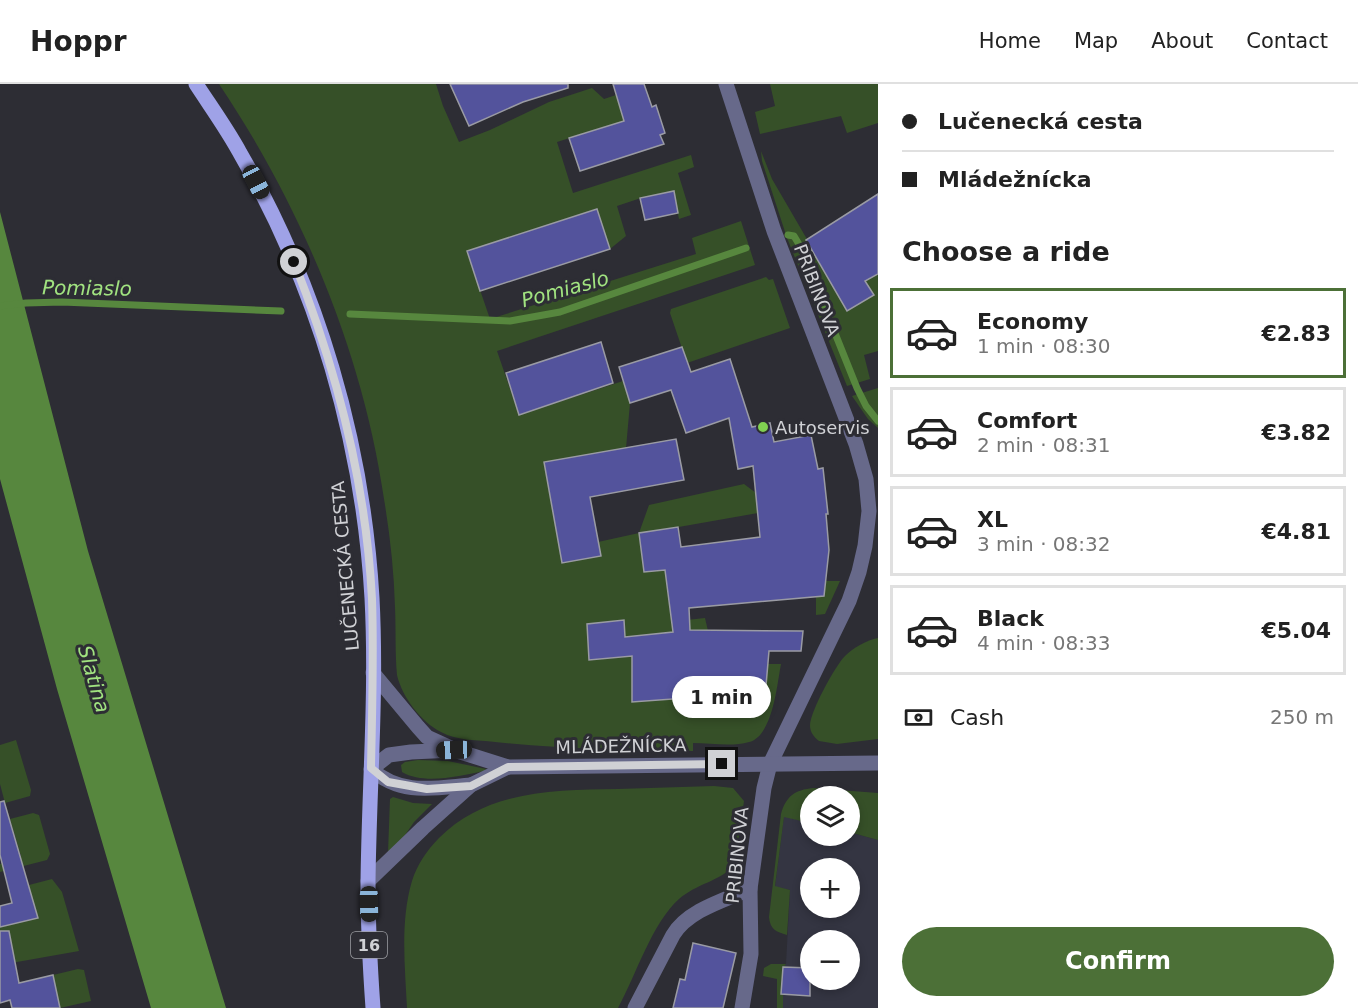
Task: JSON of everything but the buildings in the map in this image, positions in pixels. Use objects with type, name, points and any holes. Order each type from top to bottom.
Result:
[{"type":"main road","name":"LUČENECKÁ CESTA","points":[[196,84],[240,152],[280,230],[308,296],[335,376],[350,435],[360,492],[372,598],[373,673],[368,881],[373,1008]]},
{"type":"street","name":"PRIBINOVA","points":[[726,84],[774,231],[856,444],[873,509],[849,601],[770,764],[764,788],[750,889],[751,954],[742,1008]]},
{"type":"street","points":[[373,673],[427,736],[454,750],[508,767]]},
{"type":"street","points":[[454,750],[389,755],[371,768],[388,782],[407,787],[427,789],[471,786]]},
{"type":"street","name":"MLÁDEŽNÍCKA","points":[[508,767],[878,763]]},
{"type":"street","points":[[368,881],[471,786],[508,767]]},
{"type":"street","points":[[635,1008],[673,934],[681,924],[702,911],[750,889]]},
{"type":"shaded area","points":[[219,84],[436,84],[459,142],[549,102],[592,88],[604,99],[616,95],[624,121],[557,142],[573,193],[691,155],[694,167],[678,173],[691,215],[679,219],[673,191],[617,206],[626,236],[610,249],[596,209],[467,252],[490,319],[696,254],[692,238],[741,221],[755,265],[497,351],[519,415],[623,381],[630,403],[626,448],[544,463],[562,563],[600,556],[598,542],[639,533],[649,505],[744,484],[756,493],[758,513],[639,534],[665,570],[670,611],[687,609],[687,620],[705,618],[708,631],[625,637],[623,620],[587,625],[589,660],[692,651],[632,702],[714,696],[765,697],[768,664],[781,664],[769,720],[757,738],[736,744],[693,743],[693,751],[594,749],[468,740],[447,735],[434,728],[413,708],[403,692],[397,675],[394,580],[386,512],[374,444],[361,390],[344,336],[302,230],[249,131]]},
{"type":"shaded area","points":[[770,84],[878,84],[878,123],[847,133],[841,116],[760,134],[755,112],[775,106]]},
{"type":"shaded area","points":[[761,151],[772,179],[829,277],[873,295],[865,281],[878,274],[878,351],[864,355],[870,379],[847,386],[787,238],[762,161]]},
{"type":"shaded area","points":[[766,277],[769,280],[773,279],[790,328],[687,363],[670,313],[671,309]]},
{"type":"shaded area","points":[[878,388],[878,428],[868,419],[852,396]]},
{"type":"shaded area","points":[[826,581],[840,581],[825,614],[816,615],[816,597]]},
{"type":"shaded area","points":[[878,638],[878,739],[837,744],[819,741],[812,734],[811,719],[818,700],[830,679],[848,653],[865,642]]},
{"type":"shaded area","points":[[16,740],[31,790],[30,796],[5,803],[0,784],[0,745]]},
{"type":"shaded area","points":[[448,761],[486,769],[464,775],[431,779],[402,772],[401,765],[405,762]]},
{"type":"shaded area","points":[[714,786],[733,788],[744,801],[735,865],[722,875],[686,894],[669,909],[653,935],[618,1008],[407,1008],[405,928],[412,881],[430,848],[458,822],[478,810],[500,802],[546,792]]},
{"type":"shaded area","points":[[800,791],[800,821],[784,817],[775,886],[790,890],[787,935],[774,929],[769,917],[781,814],[792,795]]},
{"type":"shaded area","points":[[860,792],[878,793],[878,840],[860,835]]},
{"type":"shaded area","points":[[393,797],[413,803],[432,804],[414,822],[392,854],[388,853],[390,799]]},
{"type":"shaded area","points":[[33,813],[39,815],[50,854],[47,860],[0,872],[0,864],[21,856],[10,819]]},
{"type":"shaded area","points":[[784,816],[800,820],[800,846],[860,846],[860,835],[878,840],[878,1008],[783,1008],[783,995],[781,994],[783,967],[786,964],[790,890],[775,887]]},
{"type":"shaded area","points":[[52,879],[62,892],[79,951],[0,965],[0,927],[37,918],[29,885]]},
{"type":"shaded area","points":[[771,964],[786,964],[783,968],[781,994],[783,994],[783,1008],[777,1008],[777,979],[763,976],[764,968]]},
{"type":"shaded area","points":[[78,969],[84,970],[91,1001],[60,1008],[53,975]]},
{"type":"water","name":"Slatina","points":[[0,212],[88,551],[226,1008],[151,1008],[57,689],[0,479]]},
{"type":"waterway","name":"Pomiaslo","points":[[788,235],[794,236],[800,246],[857,388],[866,406],[878,421]]},
{"type":"waterway","name":"Pomiaslo","points":[[350,314],[510,321],[560,312],[746,248]]},
{"type":"waterway","name":"Pomiaslo","points":[[0,306],[62,302],[281,311]]},
{"type":"place","name":"Autoservis","points":[[763,427]]},
{"type":"route","points":[[294,262],[335,376],[350,435],[360,492],[372,598],[371,768],[388,782],[427,789],[471,786],[508,767],[722,764]]}]
